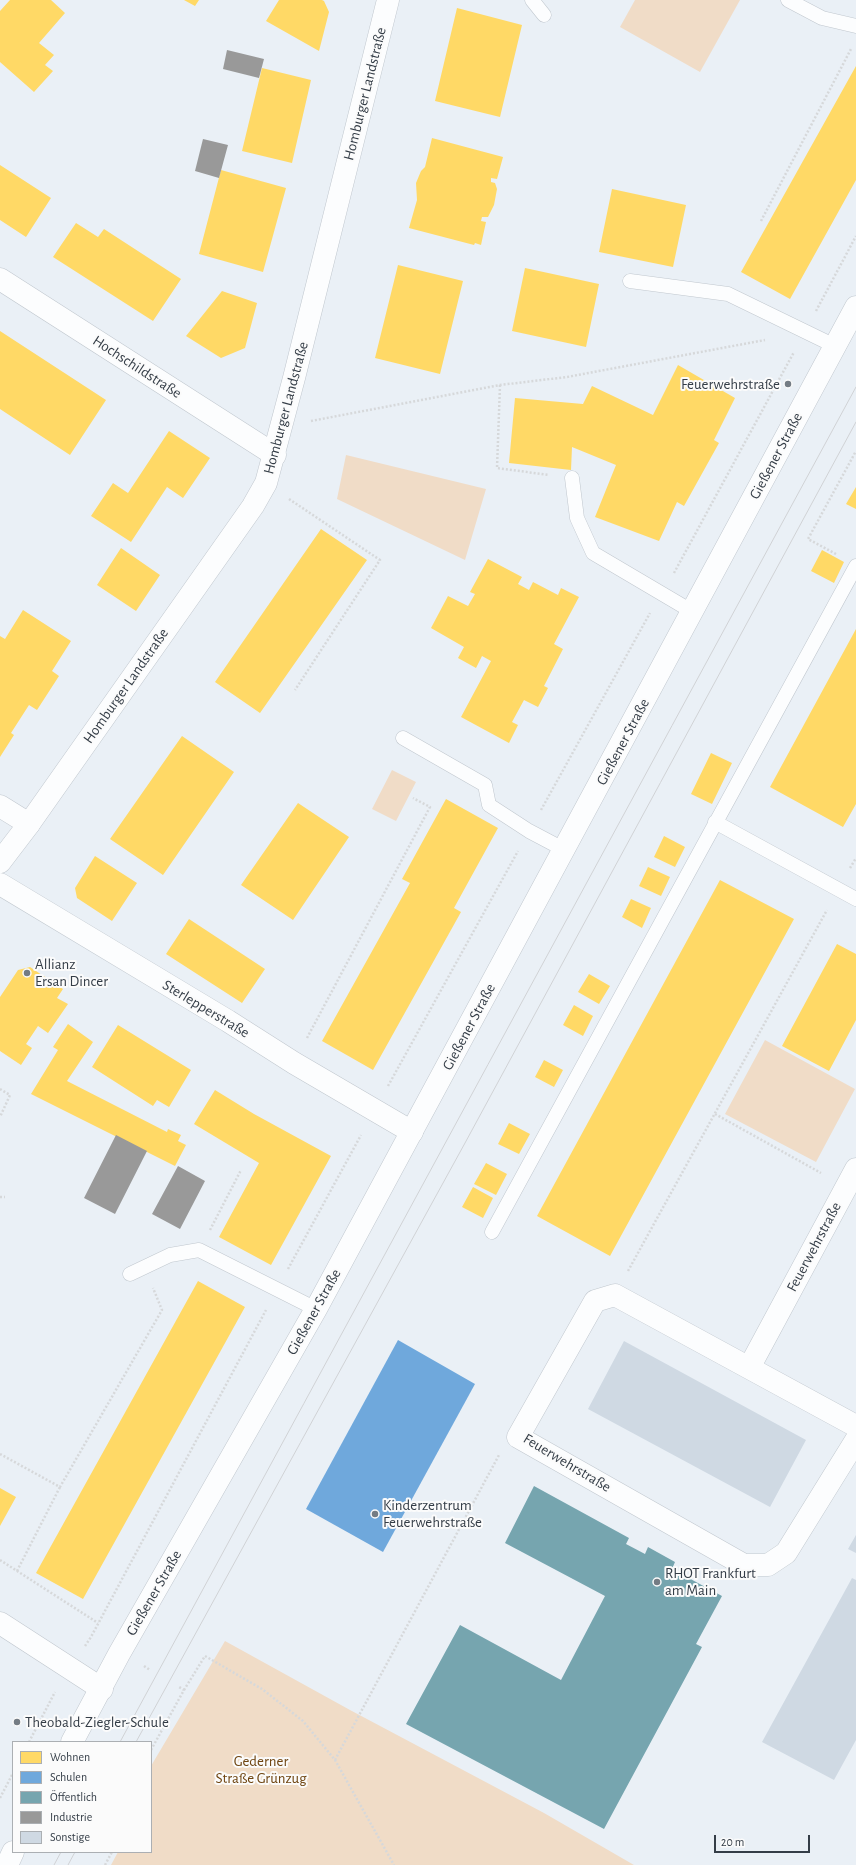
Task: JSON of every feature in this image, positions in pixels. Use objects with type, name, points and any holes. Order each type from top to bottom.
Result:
[{"type":"street","name":"Homburger Landstraße","points":[[0,862],[29,824],[248,512],[266,483],[275,455],[388,0]]},
{"type":"street","name":"Hochschildstraße","points":[[0,279],[275,455]]},
{"type":"street","name":"Gießener Straße","points":[[73,1741],[102,1689],[119,1654],[316,1309],[565,850],[856,307]]},
{"type":"street","points":[[0,806],[29,824]]},
{"type":"street","name":"Sterlepperstraße","points":[[0,884],[221,1017],[294,1063],[412,1132]]},
{"type":"street","name":"Feuerwehrstraße","points":[[750,1366],[851,1178]]},
{"type":"street","points":[[616,1295],[750,1366],[856,1426]]},
{"type":"street","name":"Feuerwehrstraße","points":[[616,1295],[595,1301],[518,1437],[744,1565],[768,1565],[786,1553],[856,1440]]},
{"type":"street","points":[[0,1623],[102,1689]]},
{"type":"street","points":[[7,1865],[13,1853]]},
{"type":"lane","points":[[532,0],[544,15]]},
{"type":"lane","points":[[788,0],[822,18],[856,26]]},
{"type":"lane","points":[[630,281],[728,294],[835,346]]},
{"type":"lane","points":[[572,478],[576,518],[593,553],[664,593],[693,612]]},
{"type":"lane","points":[[492,1232],[856,566]]},
{"type":"lane","points":[[403,738],[485,785],[489,805],[529,831],[565,850]]},
{"type":"lane","points":[[716,822],[856,899]]},
{"type":"lane","points":[[130,1274],[170,1255],[199,1250],[278,1288],[316,1309]]},
{"type":"path","points":[[761,221],[852,47]]},
{"type":"path","points":[[91,1637],[374,1110],[649,615],[664,593],[856,236]]},
{"type":"path","points":[[281,426],[500,385],[567,377],[804,332]]},
{"type":"path","points":[[500,385],[497,468],[572,478]]},
{"type":"path","points":[[815,543],[808,539],[856,451]]},
{"type":"path","points":[[266,483],[380,560],[295,690]]},
{"type":"path","points":[[294,1063],[430,807],[413,798]]},
{"type":"path","points":[[616,1295],[856,858]]},
{"type":"path","points":[[0,1089],[10,1095],[0,1117]]},
{"type":"path","points":[[715,1114],[851,1178]]},
{"type":"path","points":[[199,1250],[241,1170]]},
{"type":"path","points":[[0,1198],[5,1198]]},
{"type":"path","points":[[17,1571],[60,1487],[162,1310]]},
{"type":"path","points":[[335,1760],[502,1448],[518,1437]]},
{"type":"path","points":[[0,1454],[60,1487]]},
{"type":"path","points":[[0,1560],[98,1623]]},
{"type":"path","points":[[152,1748],[184,1690],[205,1656],[262,1689],[303,1721],[335,1760],[394,1865]]},
{"type":"path","points":[[179,1687],[184,1690]]},
{"type":"path","points":[[0,1798],[12,1775]]},
{"type":"path","points":[[105,1865],[111,1853]]},
{"type":"green space","points":[[635,0],[740,0],[700,72],[620,27]]},
{"type":"green space","points":[[346,455],[486,489],[465,560],[337,499]]},
{"type":"green space","points":[[392,770],[416,782],[396,821],[372,809]]},
{"type":"green space","points":[[765,1040],[855,1089],[816,1162],[725,1114]]},
{"type":"green space","name":"Gederner Straße Grünzug","points":[[225,1641],[350,1710],[544,1813],[634,1865],[111,1865],[117,1853],[152,1853],[152,1764]]},
{"type":"building: Wohnen","points":[[10,0],[51,0],[65,13],[39,43],[54,55],[45,65],[53,71],[34,92],[0,62],[0,11]]},
{"type":"building: Wohnen","points":[[184,0],[199,0],[195,6]]},
{"type":"building: Wohnen","points":[[279,0],[324,1],[329,12],[319,51],[266,21]]},
{"type":"building: Wohnen","points":[[457,8],[522,25],[500,117],[435,101]]},
{"type":"building: Wohnen","points":[[856,66],[856,180],[790,299],[741,272]]},
{"type":"building: Wohnen","points":[[262,68],[311,80],[292,163],[242,151]]},
{"type":"building: Wohnen","points":[[432,138],[503,157],[497,179],[491,178],[491,182],[495,183],[497,189],[494,205],[488,217],[482,217],[481,221],[486,222],[481,245],[475,243],[474,245],[409,228],[417,200],[416,183],[421,171],[425,167]]},
{"type":"building: Wohnen","points":[[0,165],[51,198],[26,237],[0,220]]},
{"type":"building: Wohnen","points":[[221,170],[286,188],[263,272],[199,254]]},
{"type":"building: Wohnen","points":[[612,189],[686,205],[673,267],[599,252]]},
{"type":"building: Wohnen","points":[[76,223],[98,237],[104,229],[181,279],[153,321],[53,257]]},
{"type":"building: Wohnen","points":[[398,265],[463,281],[440,374],[375,358]]},
{"type":"building: Wohnen","points":[[525,268],[599,284],[586,347],[512,331]]},
{"type":"building: Wohnen","points":[[222,291],[257,303],[245,348],[221,358],[186,336]]},
{"type":"building: Wohnen","points":[[0,331],[106,400],[70,455],[0,409]]},
{"type":"building: Wohnen","points":[[678,365],[735,398],[714,440],[719,443],[684,506],[677,502],[659,541],[595,517],[616,465],[572,447],[571,470],[509,463],[515,398],[583,404],[592,386],[653,415]]},
{"type":"building: Wohnen","points":[[169,431],[210,458],[183,498],[167,487],[131,542],[91,516],[113,483],[128,493]]},
{"type":"building: Wohnen","points":[[856,487],[856,509],[846,504]]},
{"type":"building: Wohnen","points":[[321,529],[367,560],[260,713],[215,682]]},
{"type":"building: Wohnen","points":[[121,548],[160,575],[136,611],[97,585]]},
{"type":"building: Wohnen","points":[[822,550],[844,562],[834,583],[811,571]]},
{"type":"building: Wohnen","points":[[488,559],[522,577],[518,584],[529,590],[533,582],[558,595],[561,588],[579,597],[554,644],[563,649],[544,686],[548,688],[538,707],[524,700],[512,722],[518,725],[509,743],[461,717],[491,661],[482,656],[476,668],[458,658],[464,647],[431,628],[448,596],[468,606],[475,594],[470,592]]},
{"type":"building: Wohnen","points":[[23,610],[71,641],[52,671],[59,676],[37,710],[29,705],[11,733],[14,735],[0,757],[0,636],[5,639]]},
{"type":"building: Wohnen","points":[[856,629],[856,804],[843,827],[770,787]]},
{"type":"building: Wohnen","points":[[182,736],[234,772],[163,875],[110,839]]},
{"type":"building: Wohnen","points":[[711,753],[732,763],[712,804],[691,794]]},
{"type":"building: Wohnen","points":[[446,799],[498,828],[454,908],[461,912],[373,1070],[322,1041],[410,883],[402,879]]},
{"type":"building: Wohnen","points":[[298,803],[349,837],[293,920],[241,885]]},
{"type":"building: Wohnen","points":[[664,836],[685,847],[675,867],[654,857]]},
{"type":"building: Wohnen","points":[[95,856],[137,883],[112,921],[77,898],[75,888]]},
{"type":"building: Wohnen","points":[[648,867],[670,877],[661,896],[639,886]]},
{"type":"building: Wohnen","points":[[720,880],[794,919],[610,1256],[537,1216]]},
{"type":"building: Wohnen","points":[[631,899],[651,908],[642,928],[622,917]]},
{"type":"building: Wohnen","points":[[189,919],[265,969],[242,1003],[166,954]]},
{"type":"building: Wohnen","points":[[837,944],[856,954],[856,1020],[829,1071],[782,1046]]},
{"type":"building: Wohnen","points":[[30,967],[63,989],[57,998],[68,1004],[48,1033],[38,1026],[26,1044],[32,1048],[21,1065],[0,1051],[0,997],[18,970]]},
{"type":"building: Wohnen","points":[[589,974],[610,986],[599,1004],[578,992]]},
{"type":"building: Wohnen","points":[[574,1005],[593,1016],[583,1036],[563,1025]]},
{"type":"building: Wohnen","points":[[68,1024],[93,1042],[67,1081],[167,1132],[168,1129],[181,1135],[178,1141],[186,1145],[175,1166],[31,1094],[58,1050],[53,1047]]},
{"type":"building: Wohnen","points":[[118,1025],[191,1070],[169,1107],[157,1100],[153,1106],[92,1067]]},
{"type":"building: Wohnen","points":[[544,1060],[563,1070],[554,1087],[535,1077]]},
{"type":"building: Wohnen","points":[[215,1090],[254,1114],[331,1156],[271,1265],[219,1237],[259,1163],[194,1124]]},
{"type":"building: Wohnen","points":[[509,1123],[530,1134],[519,1154],[498,1144]]},
{"type":"building: Wohnen","points":[[486,1163],[507,1174],[496,1195],[474,1184]]},
{"type":"building: Wohnen","points":[[473,1187],[493,1198],[483,1218],[462,1207]]},
{"type":"building: Wohnen","points":[[198,1281],[245,1307],[83,1599],[36,1573]]},
{"type":"building: Wohnen","points":[[0,1488],[16,1497],[0,1526]]},
{"type":"building: Schulen","points":[[398,1340],[475,1384],[383,1552],[306,1509]]},
{"type":"building: Öffentlich","points":[[534,1486],[629,1538],[626,1544],[645,1554],[648,1547],[675,1562],[672,1569],[722,1596],[696,1644],[702,1647],[604,1829],[406,1724],[460,1625],[561,1680],[605,1596],[505,1543]]},
{"type":"building: Industrie","points":[[227,50],[264,59],[259,78],[223,69]]},
{"type":"building: Industrie","points":[[203,139],[228,145],[219,178],[195,171]]},
{"type":"building: Industrie","points":[[116,1135],[147,1151],[115,1214],[84,1198]]},
{"type":"building: Industrie","points":[[178,1166],[205,1181],[180,1229],[152,1214]]},
{"type":"building: Sonstige","points":[[624,1341],[806,1440],[770,1507],[588,1409]]},
{"type":"building: Sonstige","points":[[856,1535],[856,1553],[848,1549]]},
{"type":"building: Sonstige","points":[[852,1578],[856,1580],[856,1740],[834,1780],[762,1742]]},
{"type":"tram line","points":[[121,1741],[856,387]]},
{"type":"tram line","points":[[137,1741],[465,1143],[856,422]]},
{"type":"tram line","points":[[54,1865],[60,1853]]},
{"type":"tram line","points":[[68,1865],[74,1853]]},
{"type":"place","name":"Feuerwehrstraße","points":[[788,384]]},
{"type":"place","name":"Allianz Ersan Dincer","points":[[27,973]]},
{"type":"place","name":"Kinderzentrum Feuerwehrstraße","points":[[375,1514]]},
{"type":"place","name":"RHOT Frankfurt am Main","points":[[657,1582]]},
{"type":"place","name":"Theobald-Ziegler-Schule","points":[[17,1722]]}]
